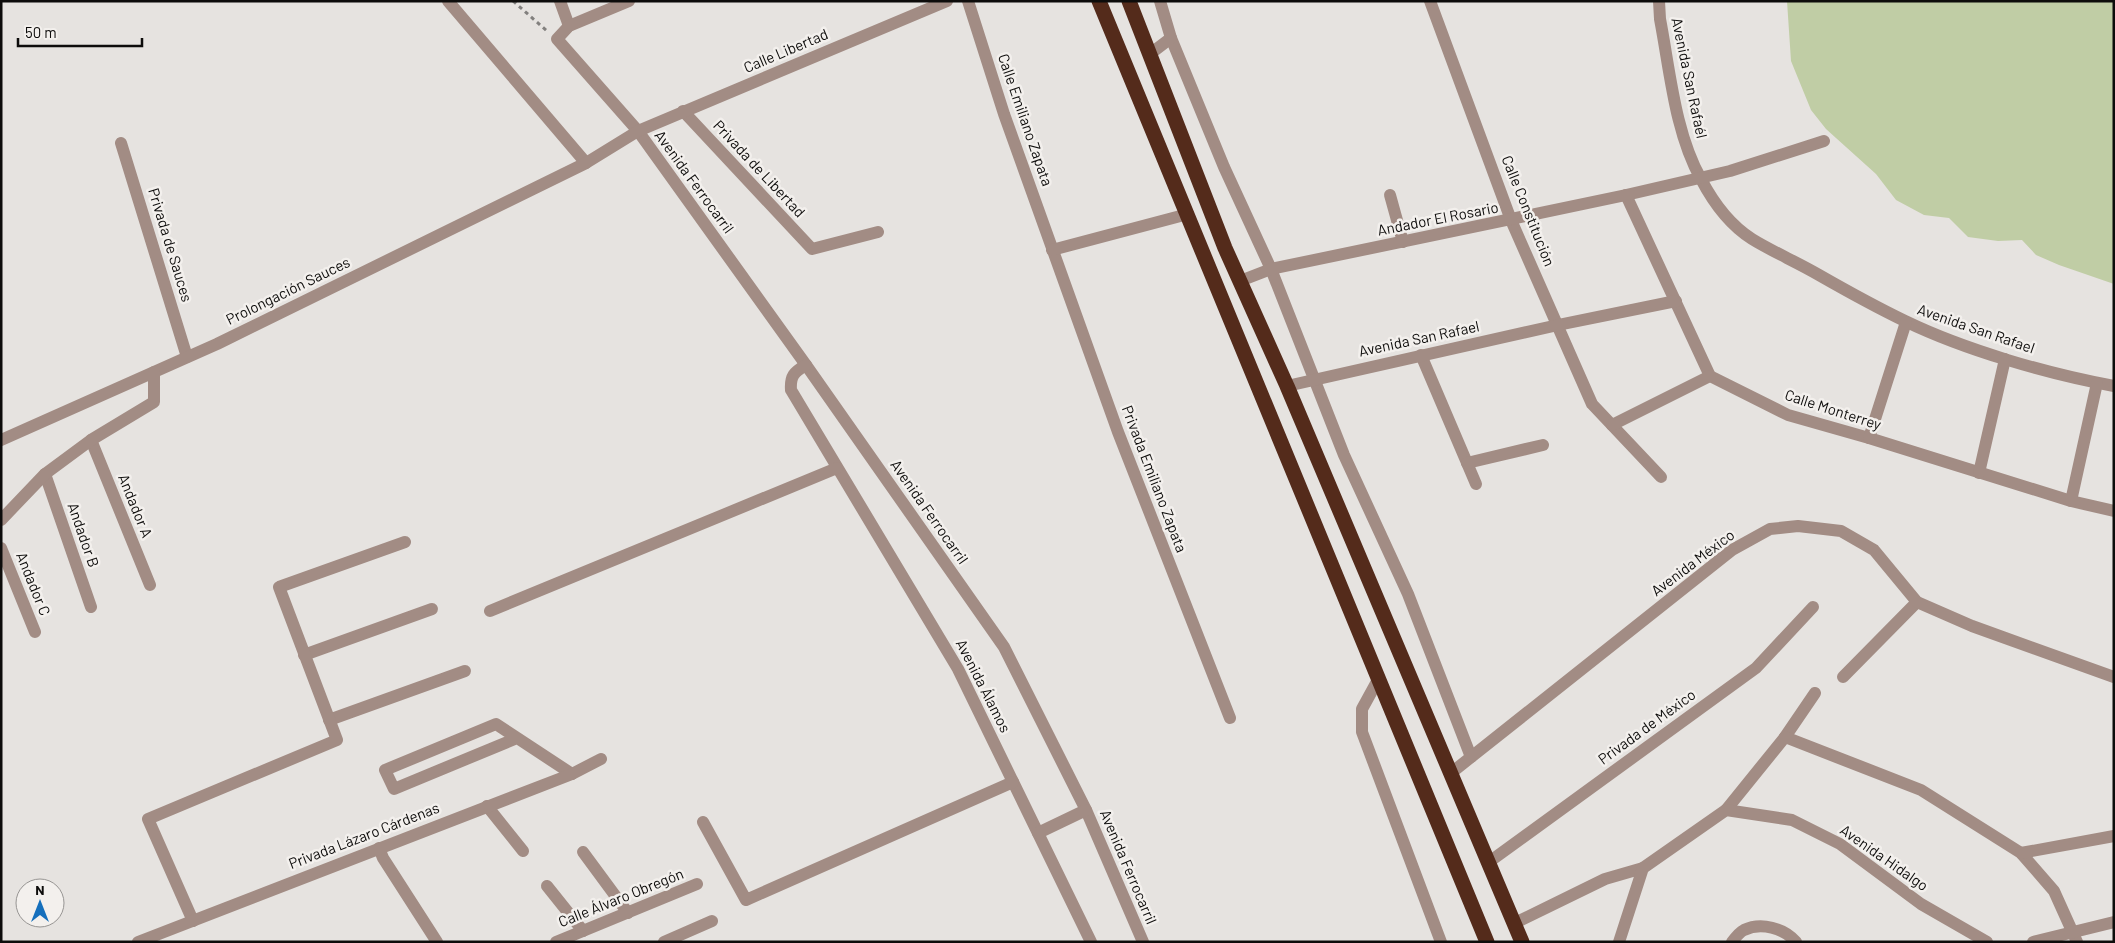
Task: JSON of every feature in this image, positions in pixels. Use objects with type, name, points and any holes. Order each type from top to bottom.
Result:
[{"type":"highway","points":[[1099,1],[1487,942]]},
{"type":"highway","points":[[1129,1],[1240,281],[1287,386],[1522,942]]},
{"type":"street","points":[[448,1],[586,163]]},
{"type":"street","points":[[560,1],[569,26]]},
{"type":"street","points":[[556,39],[569,26],[629,1]]},
{"type":"street","name":"Calle Libertad","points":[[638,131],[947,1]]},
{"type":"street","name":"Calle Emiliano Zapata","points":[[968,1],[1004,114],[1052,250]]},
{"type":"street","points":[[1160,1],[1171,38],[1224,167],[1271,269],[1344,455],[1408,594],[1471,757]]},
{"type":"street","name":"Calle Constitución","points":[[1430,1],[1511,220],[1592,404],[1661,477]]},
{"type":"street","name":"Avenida San Rafaél","points":[[1659,1],[1660,19],[1682,136],[1700,178],[1724,214],[1751,238],[1797,262]]},
{"type":"street","points":[[1150,54],[1171,38]]},
{"type":"street","name":"Avenida Ferrocarril","points":[[556,39],[638,131],[806,365],[1004,647],[1086,810],[1143,942]]},
{"type":"street","name":"Privada de Libertad","points":[[683,111],[812,250],[878,232]]},
{"type":"street","name":"Prolongación Sauces","points":[[1,440],[187,357],[586,163],[638,131]]},
{"type":"street","name":"Andador El Rosario","points":[[1240,281],[1271,269],[1511,220],[1730,171],[1824,141]]},
{"type":"street","name":"Privada de Sauces","points":[[121,143],[187,357]]},
{"type":"street","points":[[1390,195],[1403,242]]},
{"type":"street","points":[[1612,425],[1710,376],[1626,195]]},
{"type":"street","points":[[1052,250],[1188,214]]},
{"type":"street","name":"Privada Emiliano Zapata","points":[[1052,250],[1118,432],[1230,718]]},
{"type":"street","name":"Avenida San Rafael","points":[[1797,262],[1906,322],[1938,336],[2005,359],[2114,386]]},
{"type":"street","points":[[1558,325],[1676,301]]},
{"type":"street","points":[[1869,438],[1906,322]]},
{"type":"street","name":"Avenida San Rafael","points":[[1287,386],[1558,325]]},
{"type":"street","points":[[1421,355],[1476,484]]},
{"type":"street","points":[[1979,473],[2005,359]]},
{"type":"street","name":"Avenida Álamos","points":[[806,365],[794,372],[790,380],[791,390],[958,669],[1091,942]]},
{"type":"street","points":[[1,520],[45,474],[90,440],[154,402],[154,372]]},
{"type":"street","name":"Calle Monterrey","points":[[1710,376],[1788,415],[1869,438],[2071,502],[2114,511]]},
{"type":"street","points":[[2071,502],[2096,383]]},
{"type":"street","name":"Andador A","points":[[90,440],[150,585]]},
{"type":"street","points":[[1467,463],[1543,445]]},
{"type":"street","points":[[490,611],[837,468]]},
{"type":"street","name":"Andador B","points":[[45,474],[91,607]]},
{"type":"street","name":"Avenida México","points":[[1451,773],[1732,550],[1770,529],[1798,526],[1840,531],[1874,550],[1917,602],[1972,626],[2114,677]]},
{"type":"street","points":[[193,921],[148,819],[337,740],[279,587],[405,542]]},
{"type":"street","name":"Andador C","points":[[1,548],[35,632]]},
{"type":"street","points":[[1843,677],[1917,602]]},
{"type":"street","name":"Privada de México","points":[[1489,862],[1756,668],[1813,607]]},
{"type":"street","points":[[304,655],[432,609]]},
{"type":"street","points":[[329,720],[465,671]]},
{"type":"street","points":[[1378,678],[1362,709],[1362,732],[1441,942]]},
{"type":"street","points":[[1515,923],[1604,879],[1643,868],[1726,810],[1785,737],[1815,693]]},
{"type":"street","points":[[517,738],[394,789],[385,770],[496,724],[572,774]]},
{"type":"street","points":[[1785,737],[1921,790],[2020,853],[2054,890],[2075,937]]},
{"type":"street","name":"Privada Lázaro Cárdenas","points":[[138,942],[572,774],[601,759]]},
{"type":"street","points":[[703,822],[746,900],[1013,782]]},
{"type":"street","points":[[487,806],[523,851]]},
{"type":"street","points":[[1038,833],[1086,810]]},
{"type":"street","name":"Avenida Hidalgo","points":[[1726,810],[1792,820],[1840,844],[1920,904],[1987,942]]},
{"type":"street","points":[[2020,853],[2114,836]]},
{"type":"street","points":[[379,848],[383,858],[438,942]]},
{"type":"street","points":[[583,852],[628,913]]},
{"type":"street","points":[[1619,942],[1643,868]]},
{"type":"street","name":"Calle Álvaro Obregón","points":[[556,942],[697,884]]},
{"type":"street","points":[[547,886],[583,931]]},
{"type":"street","points":[[664,942],[712,922]]},
{"type":"street","points":[[2033,942],[2075,937],[2114,922]]},
{"type":"street","points":[[1732,942],[1743,930],[1767,926],[1788,933],[1796,942]]},
{"type":"path","points":[[514,1],[556,39]]},
{"type":"green space","points":[[1787,1],[2114,1],[2114,284],[2036,255],[2022,240],[1998,241],[1968,237],[1949,218],[1924,215],[1896,200],[1876,174],[1826,129],[1811,110],[1791,61]]}]
